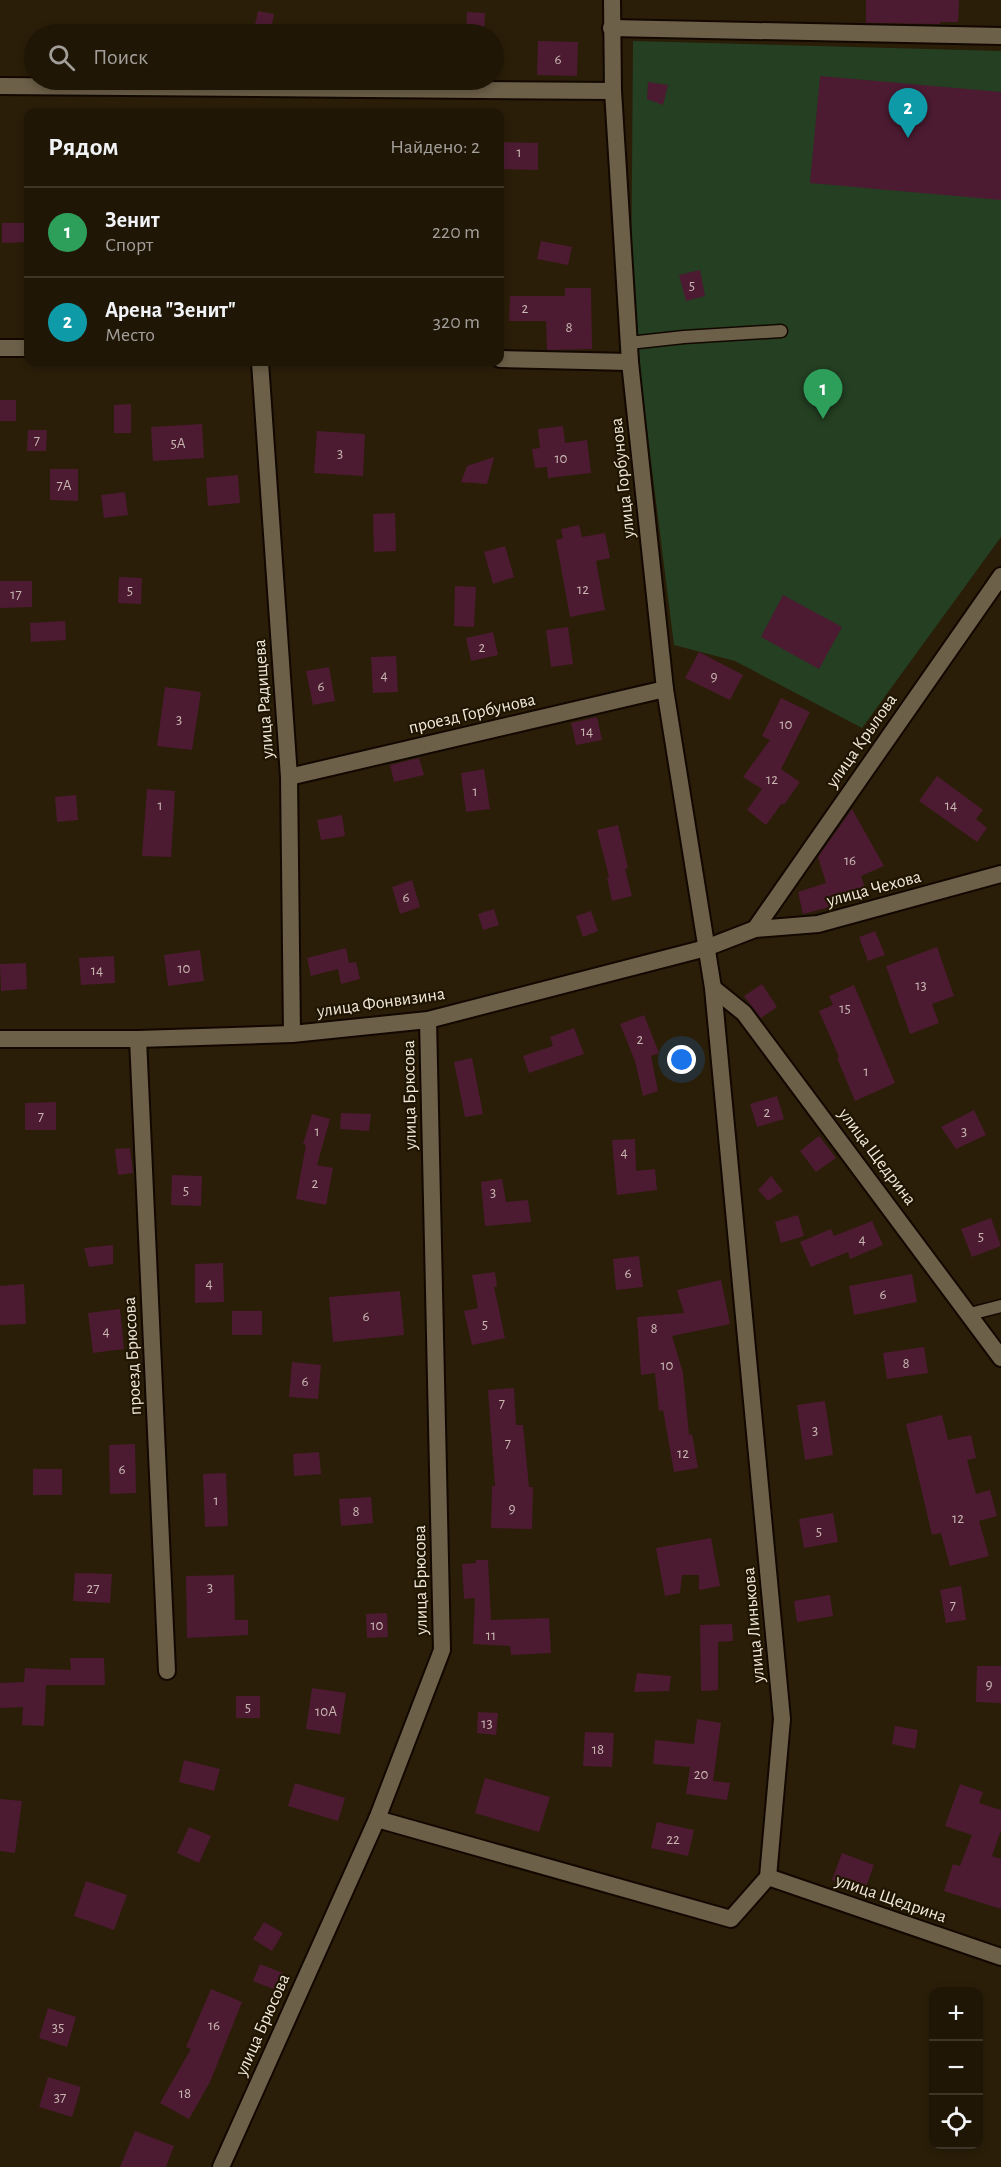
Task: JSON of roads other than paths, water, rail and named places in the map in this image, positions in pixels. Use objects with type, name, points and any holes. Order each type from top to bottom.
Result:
[{"type":"street","name":"улица Горбунова","points":[[612,0],[613,91],[630,362],[665,689],[706,948]]},
{"type":"street","points":[[611,28],[1001,36]]},
{"type":"street","points":[[0,86],[24,86]]},
{"type":"street","points":[[490,90],[613,91]]},
{"type":"street","points":[[0,348],[24,348]]},
{"type":"street","points":[[504,359],[630,362]]},
{"type":"street","name":"улица Радищева","points":[[260,366],[289,777],[292,1034]]},
{"type":"street","name":"улица Крылова","points":[[755,929],[1001,576]]},
{"type":"street","name":"проезд Горбунова","points":[[289,777],[665,689]]},
{"type":"street","name":"улица Чехова","points":[[755,929],[818,924],[1001,874]]},
{"type":"street","name":"улица Фонвизина","points":[[0,1040],[138,1039],[292,1034],[428,1020],[706,948],[755,929]]},
{"type":"street","name":"улица Линькова","points":[[706,948],[713,988],[783,1719],[768,1877]]},
{"type":"street","name":"улица Щедрина","points":[[713,988],[744,1014],[1001,1358]]},
{"type":"street","name":"улица Брюсова","points":[[221,2167],[377,1819],[442,1650],[428,1020]]},
{"type":"street","name":"проезд Брюсова","points":[[138,1039],[167,1671]]},
{"type":"street","points":[[377,1819],[731,1919],[768,1877]]},
{"type":"street","name":"улица Щедрина","points":[[768,1877],[1001,1957]]},
{"type":"lane","points":[[629,343],[674,342],[782,331]]},
{"type":"lane","points":[[970,1314],[1001,1306]]},
{"type":"place","name":"Арена \"Зенит\"","points":[[908,138]]},
{"type":"place","name":"Зенит","points":[[823,419]]}]
